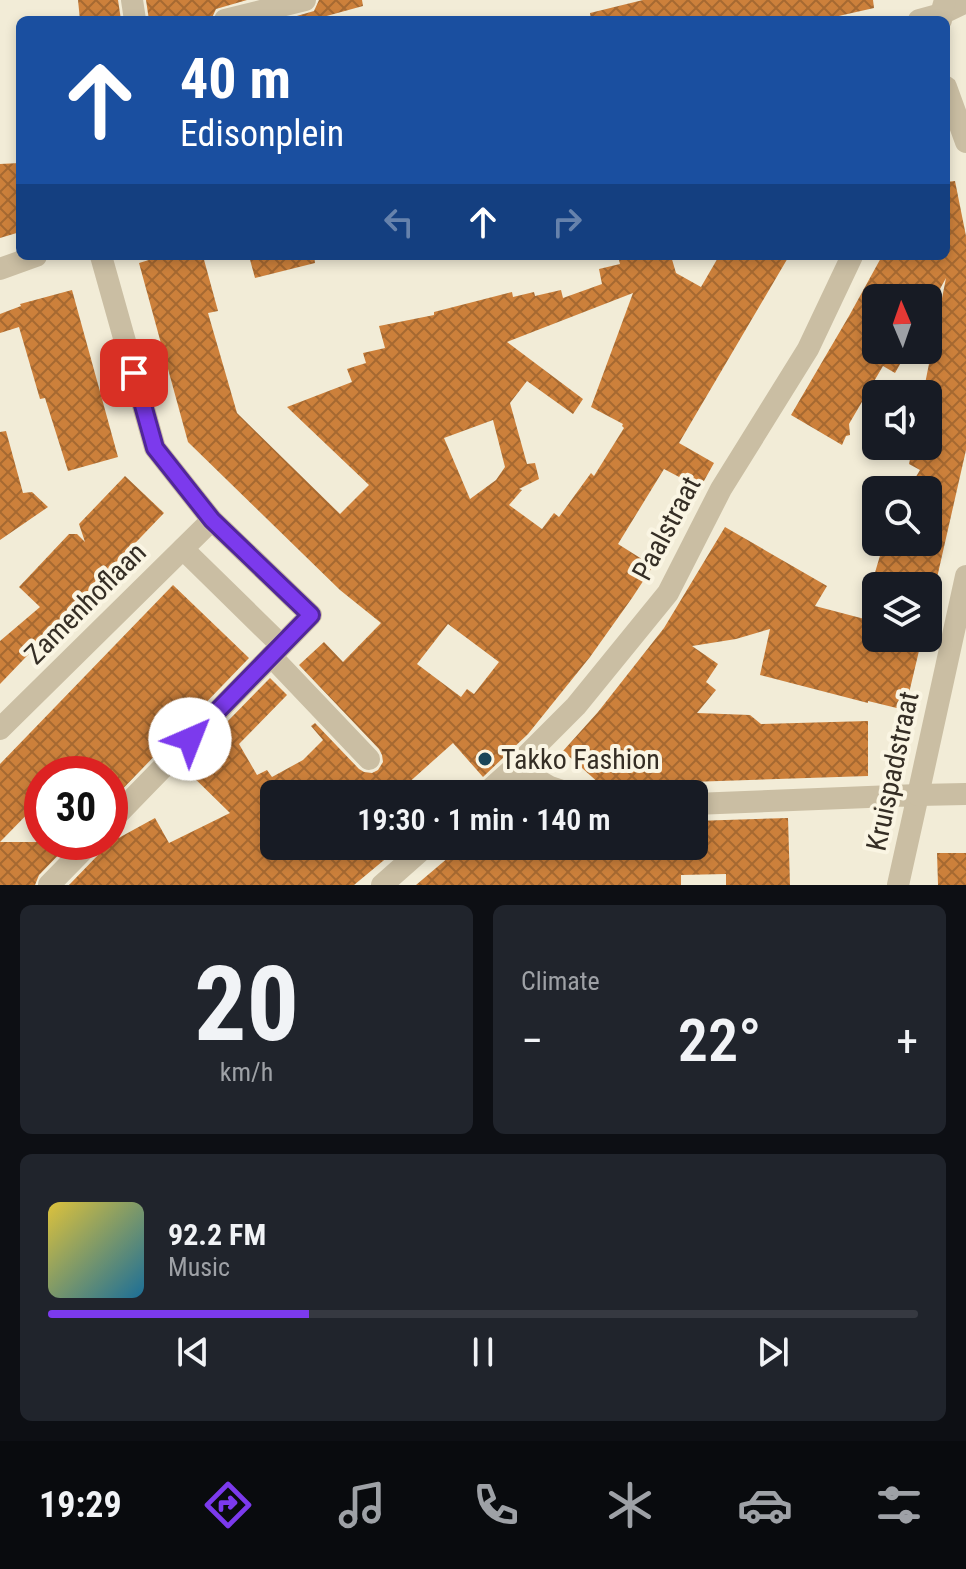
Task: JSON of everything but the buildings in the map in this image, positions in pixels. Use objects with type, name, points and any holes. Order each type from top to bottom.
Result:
[{"type":"street","points":[[241,16],[305,0]]},
{"type":"street","points":[[937,13],[966,2]]},
{"type":"street","points":[[950,98],[966,142]]},
{"type":"street","points":[[0,269],[25,260]]},
{"type":"street","points":[[102,260],[155,448],[212,520],[311,615],[128,803]]},
{"type":"street","name":"Paalstraat","points":[[501,780],[576,706],[668,593],[721,489],[808,349],[850,260]]},
{"type":"street","name":"Zamenhoflaan","points":[[0,729],[212,520]]},
{"type":"street","points":[[183,549],[276,650],[369,759]]},
{"type":"street","name":"Kruispadstraat","points":[[898,885],[966,576]]},
{"type":"street","points":[[515,767],[538,780]]},
{"type":"street","points":[[708,803],[966,794]]},
{"type":"street","points":[[49,885],[73,860]]},
{"type":"street","points":[[382,885],[410,860]]},
{"type":"place","name":"Takko Fashion","points":[[485,759]]},
{"type":"route","points":[[134,373],[155,448],[212,520],[311,615],[190,739]]}]
